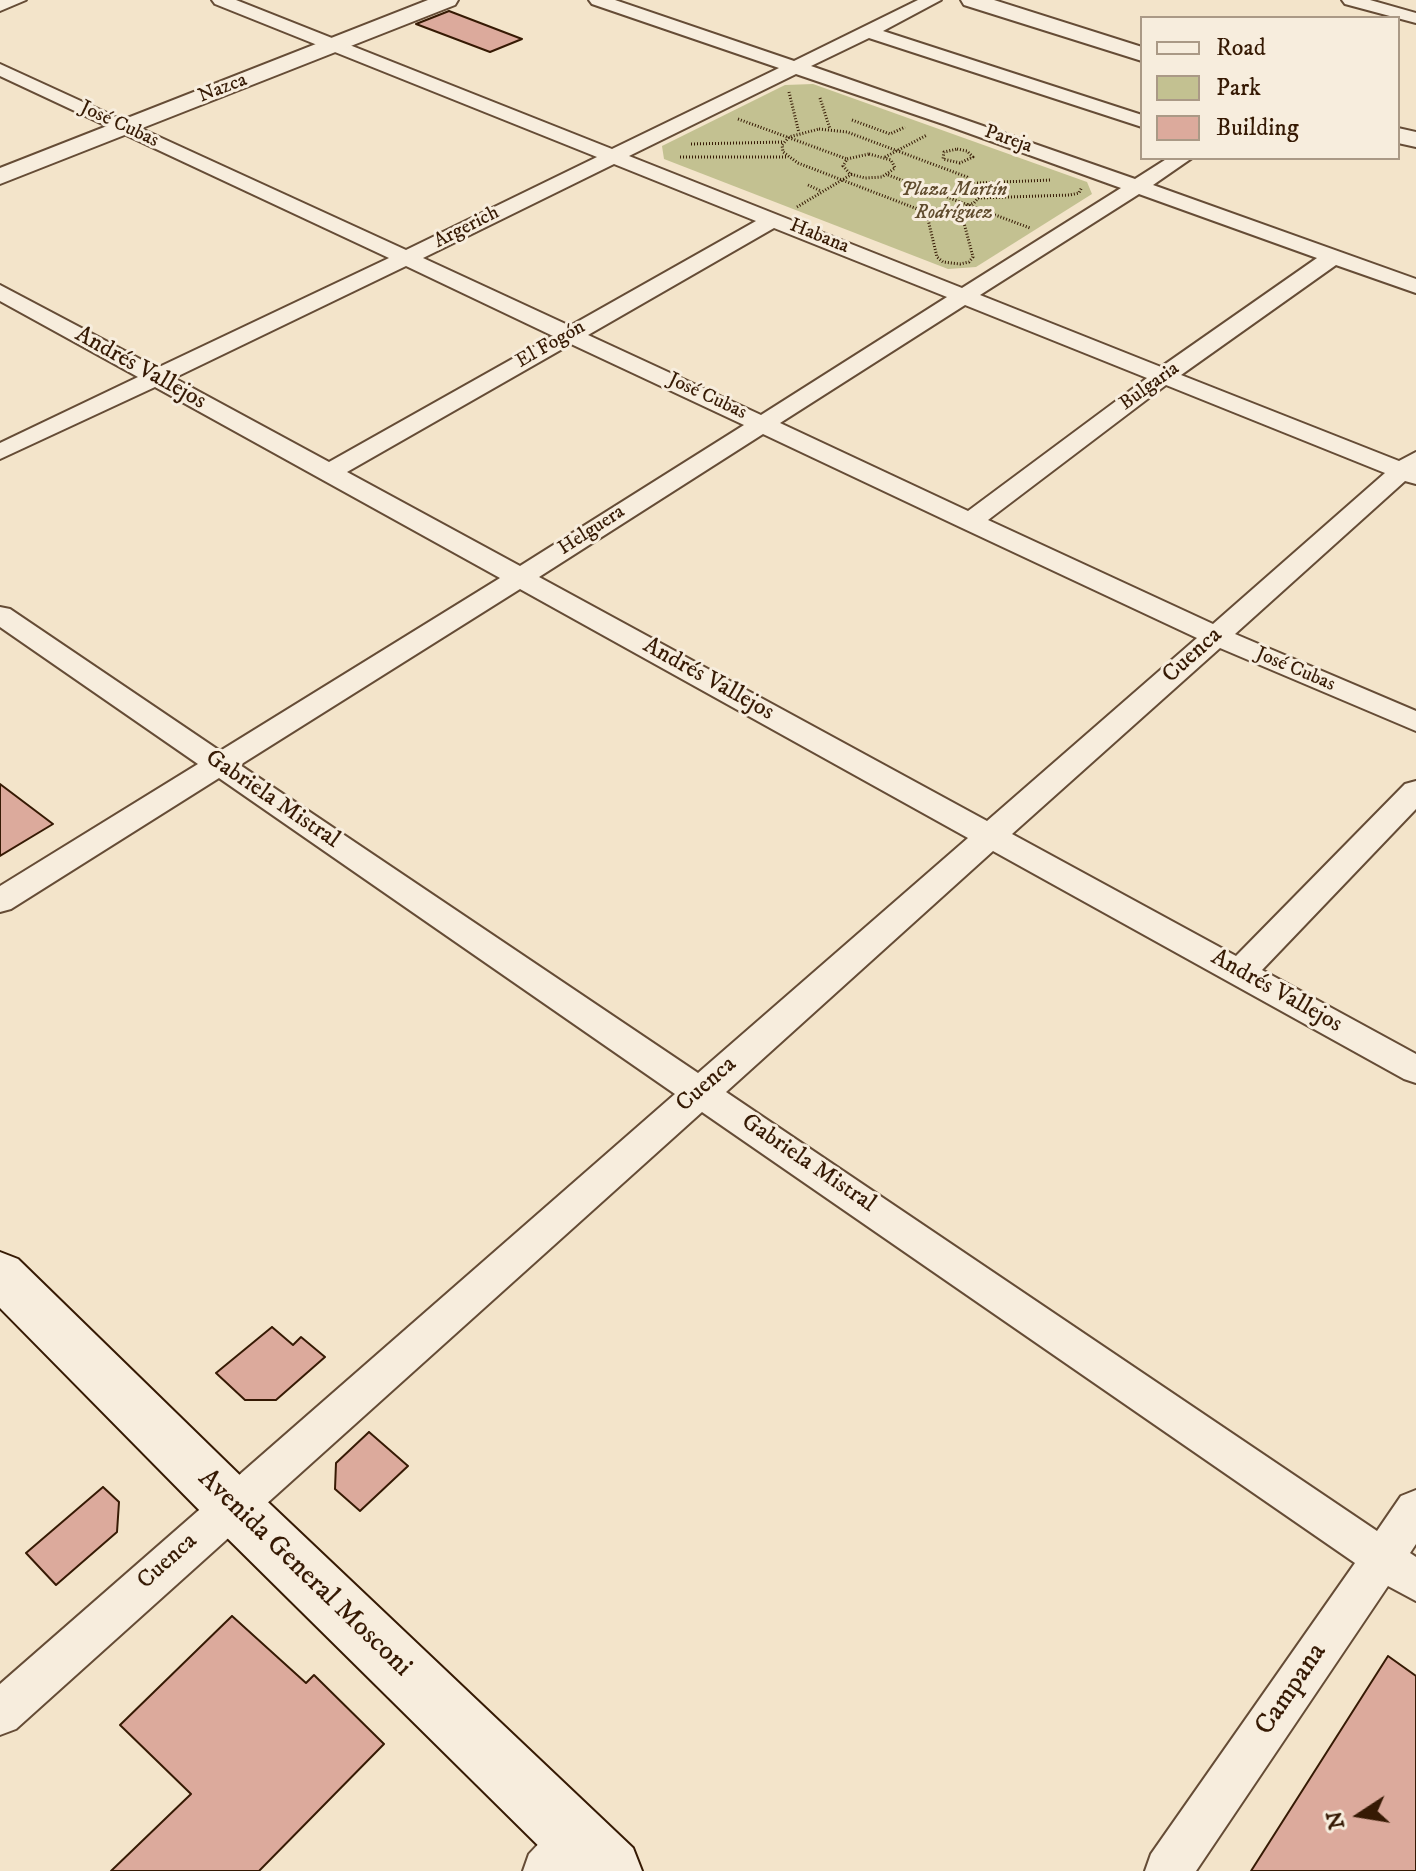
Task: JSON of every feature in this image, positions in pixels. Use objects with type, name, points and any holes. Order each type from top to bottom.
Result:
[{"type":"main road","name":"Avenida General Mosconi","points":[[0,1274],[232,1505],[577,1860]]},
{"type":"street","points":[[0,6],[17,0]]},
{"type":"street","name":"Habana","points":[[221,0],[1164,376],[1411,469]]},
{"type":"street","name":"Nazca","points":[[0,177],[447,0]]},
{"type":"street","name":"Pareja","points":[[598,0],[953,121],[1416,286]]},
{"type":"street","name":"Argerich","points":[[0,452],[406,258],[932,0]]},
{"type":"street","points":[[972,0],[1140,53]]},
{"type":"street","points":[[1351,0],[1410,18]]},
{"type":"street","points":[[867,31],[1140,120]]},
{"type":"street","name":"José Cubas","points":[[0,69],[1216,636],[1416,722]]},
{"type":"street","name":"Helguera","points":[[0,901],[521,577],[1179,160]]},
{"type":"street","name":"El Fogón","points":[[328,473],[775,219]]},
{"type":"street","name":"Bulgaria","points":[[969,522],[1164,376],[1334,256]]},
{"type":"street","name":"Andrés Vallejos","points":[[0,292],[1416,1070]]},
{"type":"street","name":"Cuenca","points":[[0,1713],[1216,636],[1411,469]]},
{"type":"street","name":"Gabriela Mistral","points":[[0,615],[1399,1569]]},
{"type":"street","points":[[1241,972],[1416,791]]},
{"type":"street","name":"Campana","points":[[1168,1871],[1399,1569],[1416,1509]]},
{"type":"path","points":[[795,88],[788,94],[799,133]]},
{"type":"path","points":[[817,91],[830,129]]},
{"type":"path","points":[[711,108],[847,159],[869,154],[885,157],[895,168],[888,175]]},
{"type":"path","points":[[885,157],[953,121]]},
{"type":"path","points":[[787,157],[783,152],[784,142],[789,137],[830,129],[847,132],[976,183],[1064,180]]},
{"type":"path","points":[[686,144],[784,142]]},
{"type":"path","points":[[925,161],[943,159],[960,163],[973,157],[967,151],[952,150],[944,152],[943,159]]},
{"type":"path","points":[[673,155],[686,158],[787,157],[926,210],[960,208],[978,198],[1070,195],[1082,190],[1079,183]]},
{"type":"path","points":[[847,159],[843,166],[852,174],[874,178],[888,175],[1057,238]]},
{"type":"path","points":[[775,219],[852,174]]},
{"type":"path","points":[[976,183],[980,189],[978,198]]},
{"type":"path","points":[[808,185],[823,192]]},
{"type":"path","points":[[926,210],[937,257],[948,264],[960,264],[969,262],[973,257],[960,208]]},
{"type":"green space","name":"Plaza Martín Rodríguez","points":[[813,84],[1087,182],[1092,194],[976,267],[948,269],[664,159],[662,146],[785,85]]},
{"type":"building","points":[[449,11],[522,39],[490,52],[416,24]]},
{"type":"building","points":[[0,784],[53,824],[0,856]]},
{"type":"building","points":[[272,1327],[293,1345],[301,1337],[325,1357],[276,1400],[245,1400],[216,1373]]},
{"type":"building","points":[[369,1432],[408,1466],[360,1511],[335,1489],[336,1463]]},
{"type":"building","points":[[103,1487],[119,1502],[117,1532],[56,1585],[26,1553]]},
{"type":"building","points":[[232,1616],[306,1683],[314,1675],[384,1744],[259,1871],[111,1871],[191,1794],[120,1725]]},
{"type":"building","points":[[1388,1656],[1416,1676],[1416,1871],[1251,1871]]}]
